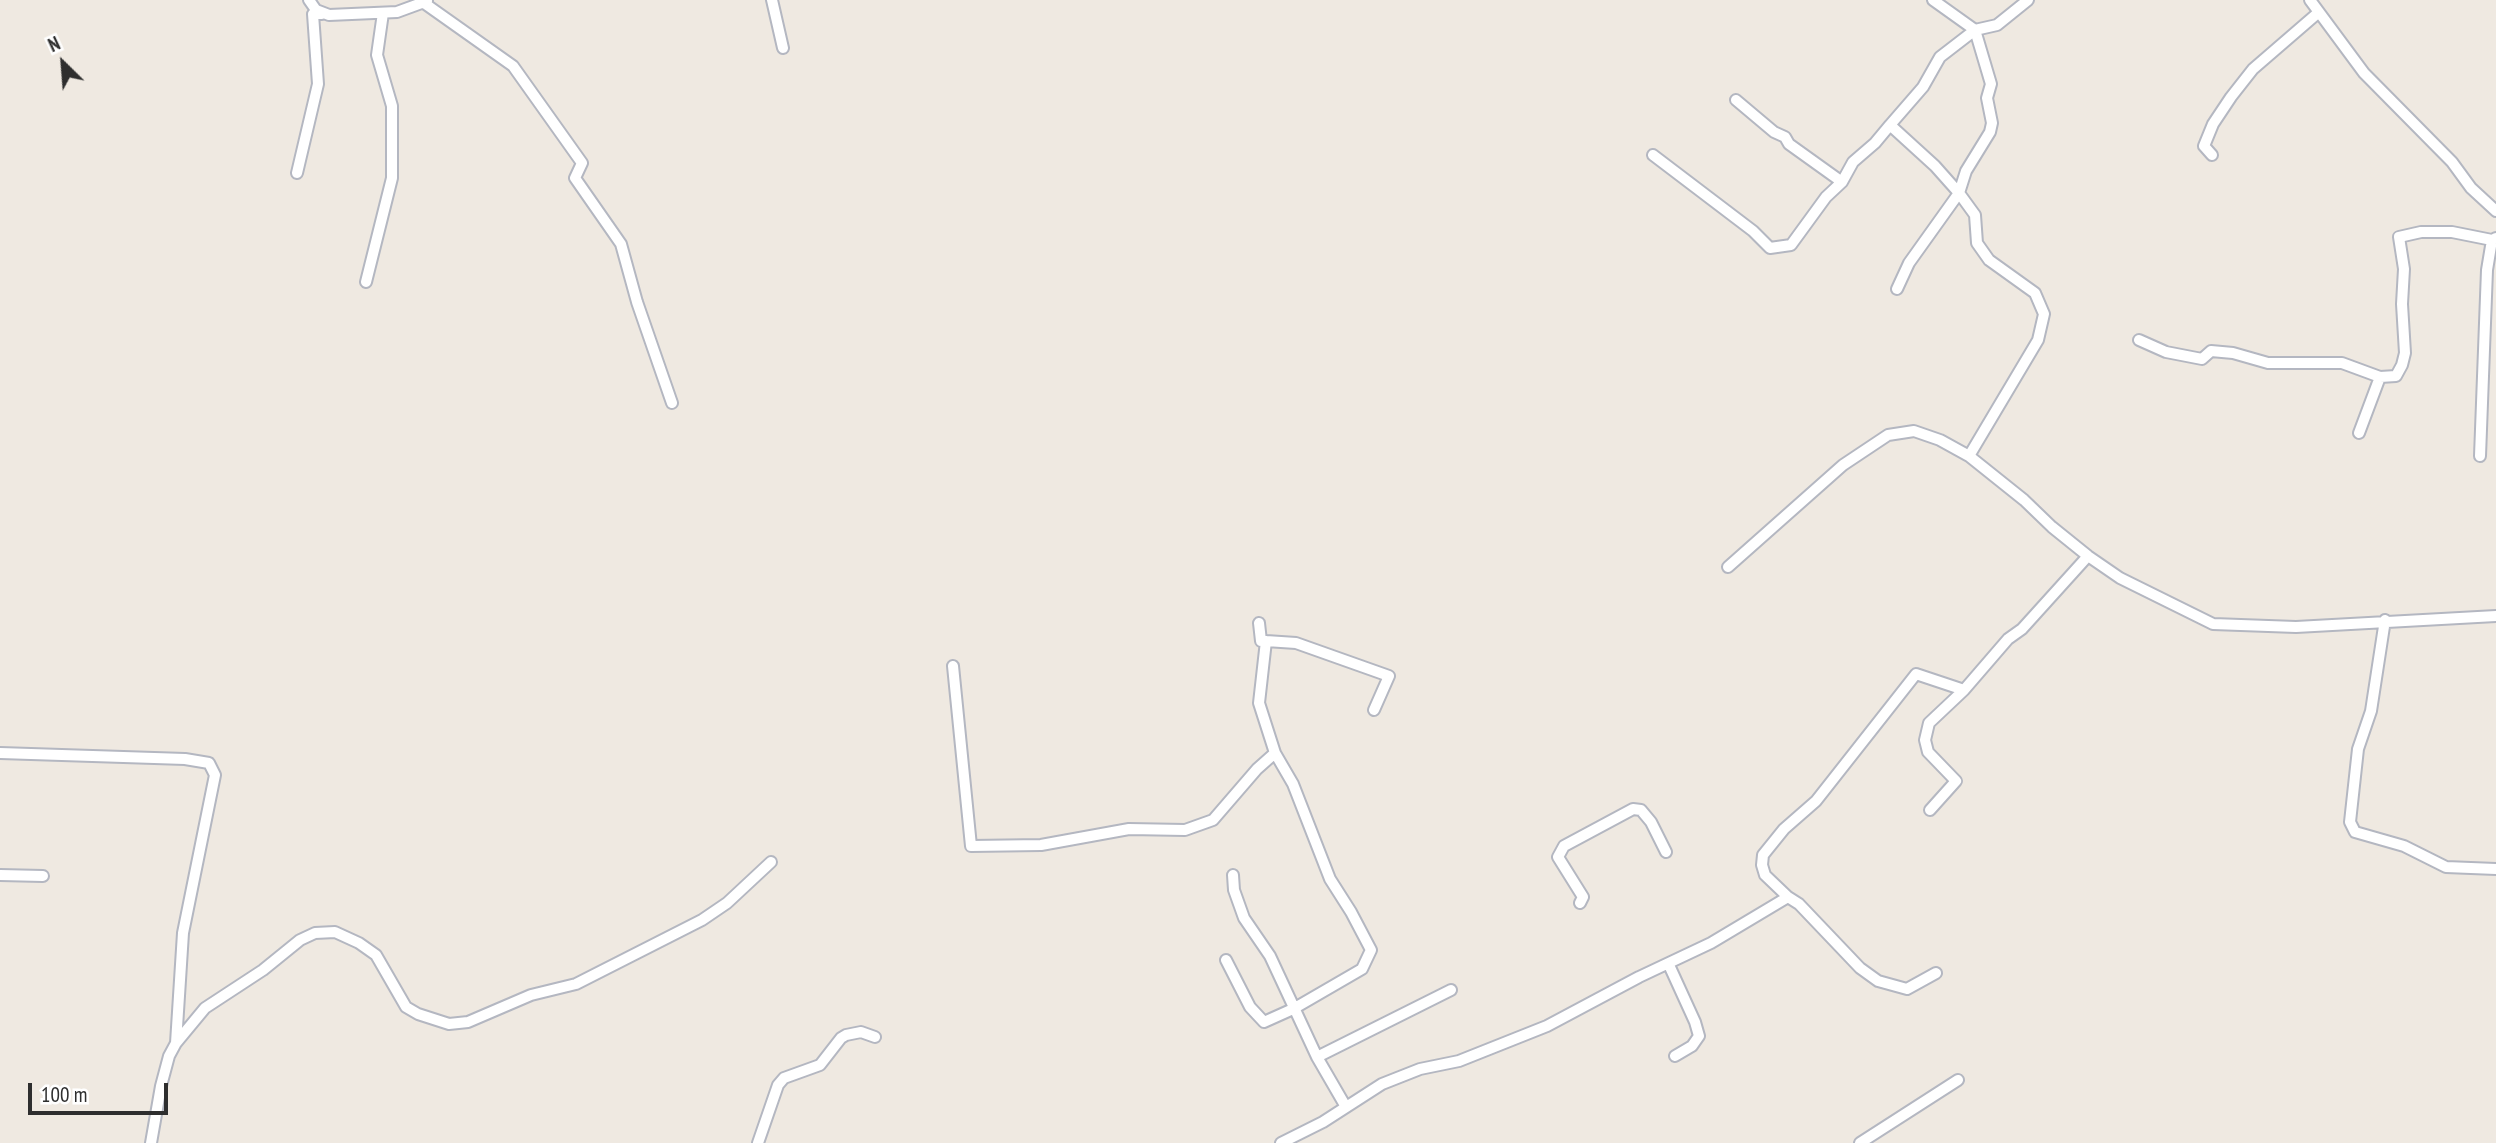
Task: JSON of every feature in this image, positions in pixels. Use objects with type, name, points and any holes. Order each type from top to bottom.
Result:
[{"type":"street","points":[[309,0],[316,10],[322,13]]},
{"type":"street","points":[[772,0],[783,48]]},
{"type":"street","points":[[1897,289],[1909,263],[1959,193],[1966,172],[1990,132],[1992,123],[1987,98],[1992,84],[1975,30],[1933,0]]},
{"type":"street","points":[[1653,155],[1754,231],[1770,248],[1791,245],[1826,197],[1842,182],[1853,162],[1875,143],[1923,87],[1940,57],[1975,30],[1997,24],[2028,0]]},
{"type":"street","points":[[2310,0],[2364,73],[2452,162],[2471,188],[2496,211]]},
{"type":"street","points":[[297,173],[318,84],[313,15],[397,12],[427,1],[513,66],[582,163],[575,178],[621,244],[672,403]]},
{"type":"street","points":[[2211,155],[2204,146],[2213,124],[2231,97],[2253,69],[2319,12]]},
{"type":"street","points":[[366,282],[393,178],[392,106],[377,55],[383,13]]},
{"type":"street","points":[[1736,100],[1774,132],[1785,137],[1789,144],[1842,182]]},
{"type":"street","points":[[1890,125],[1935,166],[1959,193],[1975,215],[1977,243],[1989,260],[2035,293],[2044,314],[2038,340],[1969,456]]},
{"type":"street","points":[[2139,340],[2166,352],[2202,359],[2211,351],[2233,353],[2268,363],[2342,363],[2380,377],[2396,376],[2405,352],[2402,304],[2404,269],[2399,237],[2421,232],[2452,232],[2494,239],[2487,270],[2480,456]]},
{"type":"street","points":[[2359,433],[2380,377]]},
{"type":"street","points":[[1728,567],[1843,465],[1888,435],[1914,431],[1940,440],[1969,456],[2024,500],[2052,527],[2120,578],[2213,624],[2296,627],[2496,616]]},
{"type":"street","points":[[1930,810],[1956,781],[1928,752],[1925,740],[1929,723],[1964,690],[2008,639],[2022,629],[2088,556]]},
{"type":"street","points":[[2385,621],[2371,711],[2358,749],[2350,822],[2355,832],[2404,846],[2446,867],[2496,869]]},
{"type":"street","points":[[1259,624],[1261,641],[1296,643],[1389,676],[1374,710]]},
{"type":"street","points":[[1226,960],[1251,1007],[1264,1022],[1293,1009],[1362,969],[1371,950],[1330,879],[1293,784],[1275,753],[1259,704],[1266,641]]},
{"type":"street","points":[[953,666],[971,846],[1041,845],[1129,829],[1185,830],[1213,820],[1257,769],[1275,753]]},
{"type":"street","points":[[1936,972],[1908,989],[1878,981],[1860,968],[1798,904],[1765,875],[1762,865],[1763,855],[1784,829],[1816,801],[1916,674],[1964,690]]},
{"type":"street","points":[[0,754],[185,759],[209,763],[215,775],[183,933],[176,1043]]},
{"type":"street","points":[[1580,903],[1583,897],[1558,856],[1564,846],[1633,809],[1642,810],[1666,852]]},
{"type":"street","points":[[151,1143],[161,1086],[169,1056],[176,1043],[205,1009],[263,970],[300,940],[315,933],[335,932],[359,943],[376,955],[385,966],[406,1007],[418,1014],[449,1024],[468,1022],[531,995],[576,984],[702,920],[727,903],[771,862]]},
{"type":"street","points":[[0,875],[43,876]]},
{"type":"street","points":[[1233,875],[1234,890],[1244,918],[1270,956],[1317,1057],[1346,1107]]},
{"type":"street","points":[[1281,1143],[1323,1122],[1382,1084],[1420,1069],[1459,1061],[1547,1026],[1639,977],[1669,965],[1788,897]]},
{"type":"street","points":[[1669,965],[1699,1036],[1692,1046],[1675,1056]]},
{"type":"street","points":[[1317,1057],[1451,990]]},
{"type":"street","points":[[758,1143],[778,1085],[785,1078],[820,1065],[846,1035],[861,1032],[875,1037]]},
{"type":"street","points":[[1860,1143],[1958,1080]]}]
